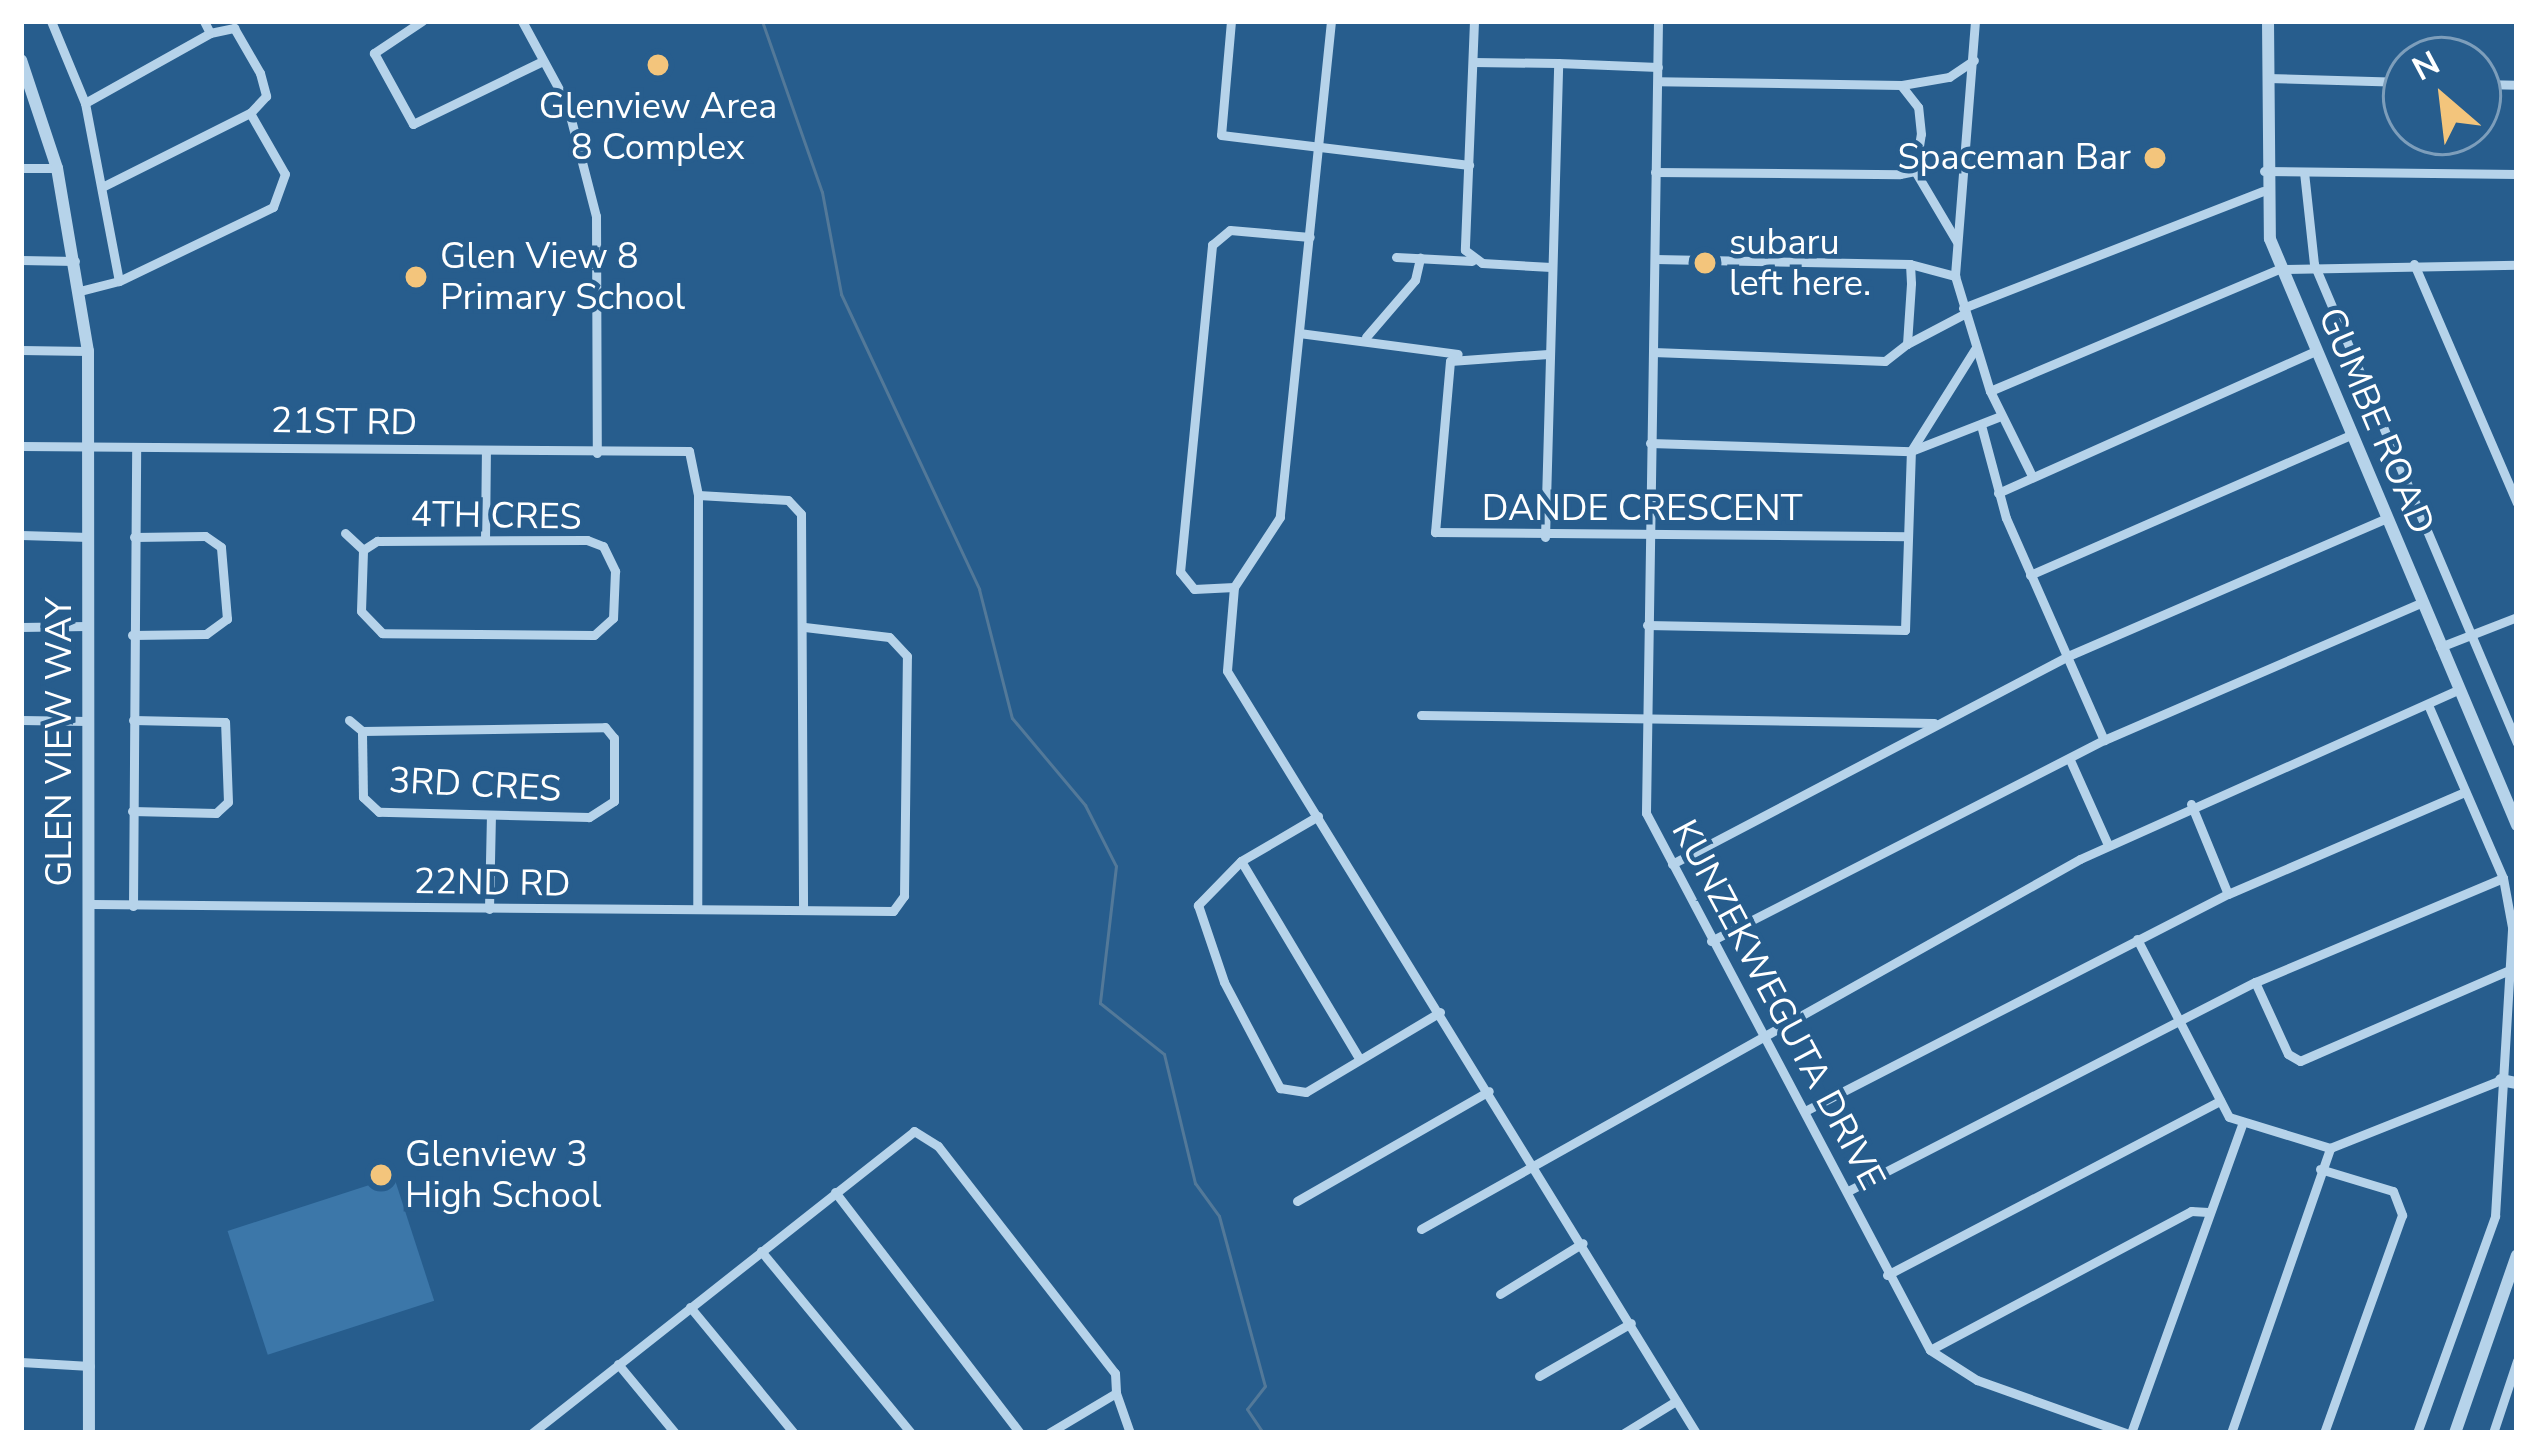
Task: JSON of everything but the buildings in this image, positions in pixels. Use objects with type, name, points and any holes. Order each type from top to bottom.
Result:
[{"type":"street","points":[[51,21],[85,103],[119,281]]},
{"type":"street","points":[[204,21],[210,33]]},
{"type":"street","points":[[422,21],[374,53],[413,124],[544,61]]},
{"type":"street","points":[[522,21],[567,104],[596,217],[597,453]]},
{"type":"street","points":[[1231,21],[1221,135],[1317,153],[1469,165]]},
{"type":"street","points":[[1331,21],[1280,518],[1234,587],[1227,670],[1537,1166],[1696,1433]]},
{"type":"street","points":[[1472,261],[1469,165],[1474,21]]},
{"type":"street","name":"KUNZEKWEGUTA DRIVE","points":[[1658,21],[1646,813],[1930,1350],[1977,1380],[2129,1433]]},
{"type":"street","points":[[1976,21],[1955,276],[1990,391],[2031,474]]},
{"type":"street","name":"GUMBE ROAD","points":[[2268,21],[2263,191],[2279,269],[2517,825]]},
{"type":"street","points":[[85,103],[210,33],[234,28],[260,73],[266,96],[250,113],[102,187]]},
{"type":"street","name":"GLEN VIEW WAY","points":[[21,60],[57,168],[88,351],[88,1433]]},
{"type":"street","points":[[1658,80],[1901,85],[1949,77],[1974,60]]},
{"type":"street","points":[[1473,62],[1658,67]]},
{"type":"street","points":[[1544,537],[1558,63]]},
{"type":"street","points":[[2267,78],[2382,81]]},
{"type":"street","points":[[1901,85],[1918,107],[1915,171],[1957,242]]},
{"type":"street","points":[[80,291],[119,281],[282,197],[285,173],[250,113]]},
{"type":"street","points":[[21,168],[57,168]]},
{"type":"street","points":[[1655,172],[1915,171]]},
{"type":"street","points":[[2264,171],[2517,174]]},
{"type":"street","points":[[2304,172],[2314,264],[2517,743]]},
{"type":"street","points":[[1653,352],[1885,361],[1964,311],[2263,191]]},
{"type":"street","points":[[1234,587],[1194,590],[1180,572],[1212,245],[1230,230],[1310,237]]},
{"type":"street","points":[[1396,257],[1551,267]]},
{"type":"street","points":[[1366,337],[1414,280],[1420,258]]},
{"type":"street","points":[[1655,259],[1910,264],[1955,276]]},
{"type":"street","points":[[21,260],[75,261]]},
{"type":"street","points":[[1907,344],[1910,264]]},
{"type":"street","points":[[1990,391],[2279,269],[2314,264],[2516,267]]},
{"type":"street","points":[[2414,264],[2517,503]]},
{"type":"street","points":[[1299,333],[1366,337],[1384,348],[1548,354]]},
{"type":"street","points":[[1647,625],[1905,630],[1911,451],[1975,349]]},
{"type":"street","points":[[21,350],[88,351]]},
{"type":"street","points":[[1998,493],[2031,474],[2313,352]]},
{"type":"street","name":"DANDE CRESCENT","points":[[1459,354],[1443,372],[1435,532],[1544,537],[1908,536]]},
{"type":"street","points":[[1650,443],[1911,451],[2001,416]]},
{"type":"street","points":[[1982,425],[1998,493],[2104,740]]},
{"type":"street","points":[[2030,575],[2348,436]]},
{"type":"street","name":"21ST RD","points":[[21,446],[689,451],[698,495]]},
{"type":"street","points":[[133,906],[136,447]]},
{"type":"street","points":[[485,540],[486,451]]},
{"type":"street","points":[[697,908],[698,495],[796,504],[805,627],[803,909]]},
{"type":"street","points":[[1672,864],[2068,656],[2384,519]]},
{"type":"street","points":[[345,532],[363,550]]},
{"type":"street","points":[[21,536],[89,537]]},
{"type":"street","points":[[132,635],[206,634],[227,619],[221,547],[205,536],[134,537]]},
{"type":"street","name":"4TH CRES","points":[[377,541],[603,546],[615,571],[608,627],[586,636],[382,633],[361,610],[363,550],[377,541]]},
{"type":"street","points":[[1711,941],[2104,740],[2420,603]]},
{"type":"street","points":[[2440,647],[2515,622]]},
{"type":"street","points":[[21,626],[87,626]]},
{"type":"street","name":"22ND RD","points":[[91,904],[892,911],[904,896],[908,656],[895,638],[805,627]]},
{"type":"street","points":[[1421,1229],[1760,1034],[2108,845],[2191,804],[2458,690]]},
{"type":"street","points":[[2417,1433],[2495,1216],[2509,970],[2503,878],[2428,705]]},
{"type":"street","points":[[1420,716],[1934,723]]},
{"type":"street","points":[[21,720],[88,722]]},
{"type":"street","points":[[132,811],[216,814],[228,802],[226,722],[133,720]]},
{"type":"street","name":"3RD CRES","points":[[350,720],[362,731],[370,808],[491,816],[608,812],[611,731],[362,731]]},
{"type":"street","points":[[2070,760],[2108,845]]},
{"type":"street","points":[[1805,1111],[2228,894],[2465,792]]},
{"type":"street","points":[[2191,804],[2228,894]]},
{"type":"street","points":[[489,909],[491,816]]},
{"type":"street","points":[[1318,816],[1241,861],[1209,889],[1199,917],[1280,1088],[1306,1092],[1440,1012]]},
{"type":"street","points":[[1241,861],[1359,1058]]},
{"type":"street","points":[[1848,1191],[2255,982],[2503,878]]},
{"type":"street","points":[[2137,939],[2221,1101],[2242,1125],[2330,1148],[2501,1080],[2517,1083]]},
{"type":"street","points":[[2255,982],[2288,1054],[2300,1061],[2509,970]]},
{"type":"street","points":[[1297,1201],[1489,1090]]},
{"type":"street","points":[[1887,1274],[2221,1101]]},
{"type":"street","points":[[2129,1433],[2242,1125]]},
{"type":"street","points":[[532,1433],[902,1137],[927,1134],[1115,1373],[1116,1393],[1130,1433]]},
{"type":"street","points":[[2230,1433],[2330,1148]]},
{"type":"street","points":[[2320,1169],[2393,1192],[2402,1215],[2324,1433]]},
{"type":"street","points":[[835,1192],[1019,1433]]},
{"type":"street","points":[[1930,1350],[2191,1211],[2208,1212]]},
{"type":"street","points":[[1500,1294],[1583,1243]]},
{"type":"street","points":[[761,1251],[911,1433]]},
{"type":"street","points":[[2455,1433],[2517,1255]]},
{"type":"street","points":[[690,1307],[794,1433]]},
{"type":"street","points":[[1539,1376],[1631,1323]]},
{"type":"street","points":[[2493,1433],[2517,1360]]},
{"type":"street","points":[[21,1362],[89,1366]]},
{"type":"street","points":[[618,1364],[675,1433]]},
{"type":"street","points":[[1049,1433],[1116,1393]]},
{"type":"street","points":[[1624,1433],[1676,1401]]},
{"type":"street","points":[[550,1419],[561,1433]]},
{"type":"shaded area","points":[[394,1177],[434,1301],[268,1355],[228,1231]]},
{"type":"waterway","points":[[762,21],[822,192],[841,294],[979,589],[1012,718],[1085,805],[1116,866],[1100,1003],[1164,1054],[1195,1183],[1219,1216],[1265,1386],[1247,1409],[1263,1433]]},
{"type":"place","name":"Glenview Area 8 Complex","points":[[658,65]]},
{"type":"place","name":"Spaceman Bar","points":[[2155,158]]},
{"type":"place","name":"subaru left here.","points":[[1705,263]]},
{"type":"place","name":"Glen View 8 Primary School","points":[[416,277]]},
{"type":"place","name":"Glenview 3 High School","points":[[381,1175]]}]
